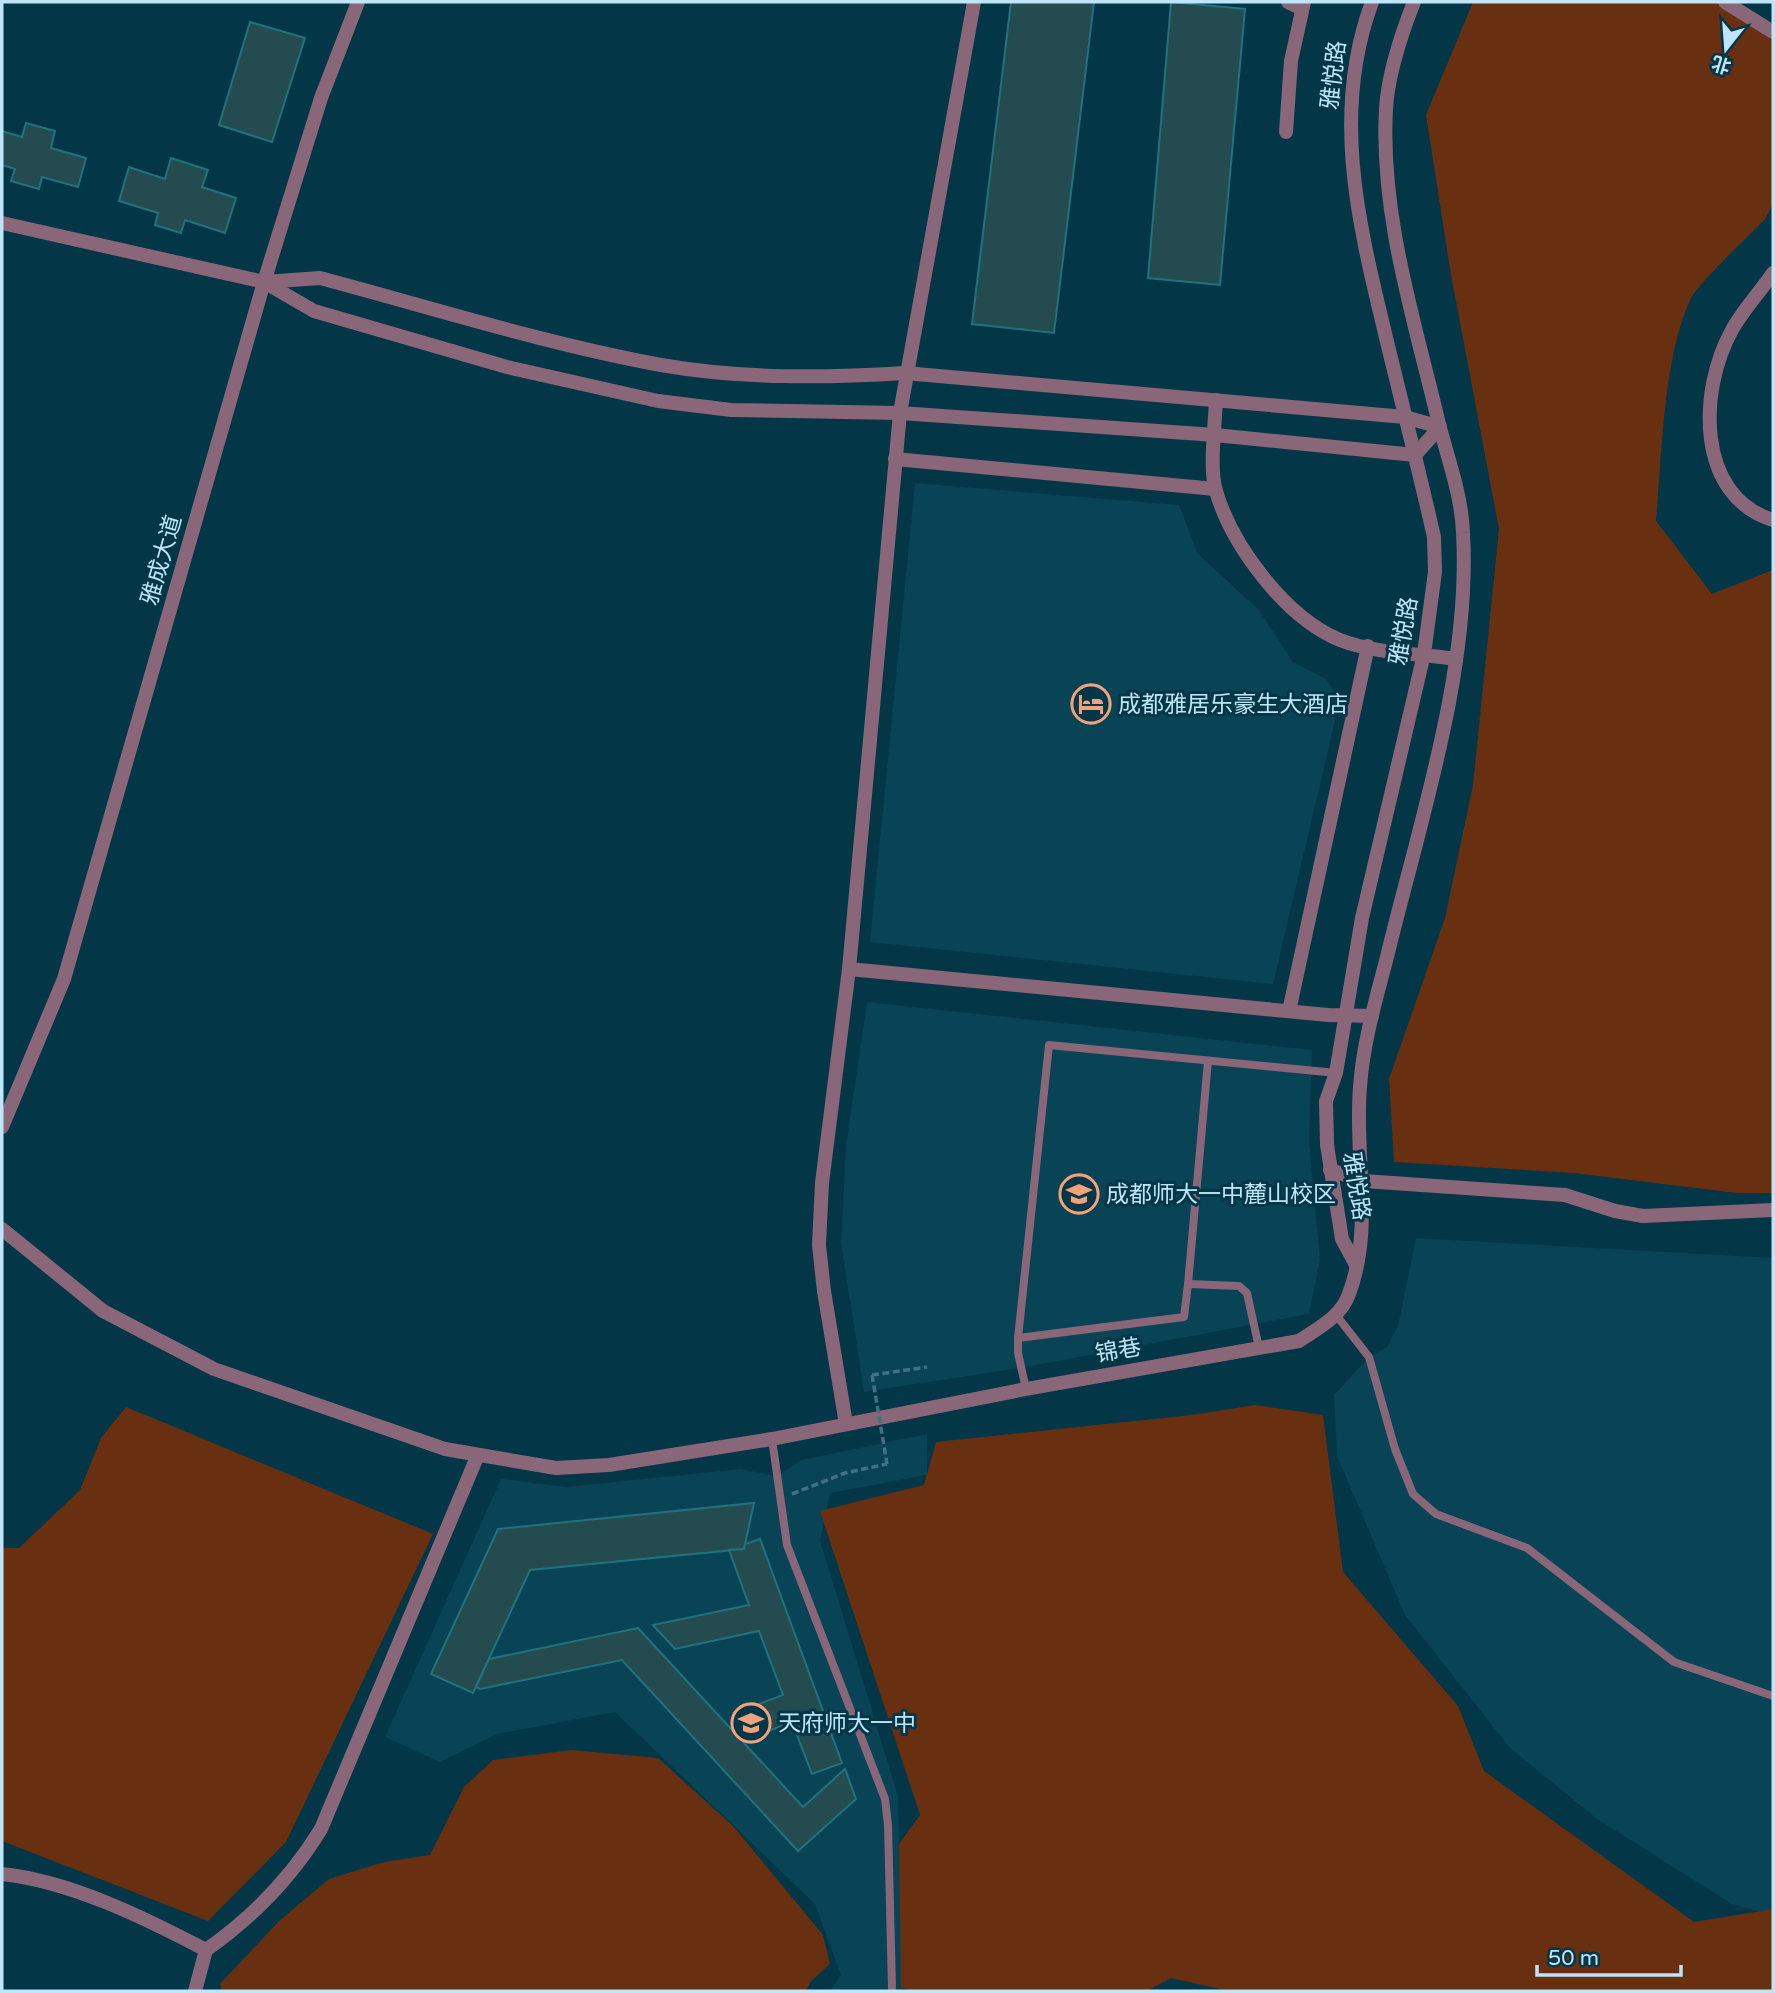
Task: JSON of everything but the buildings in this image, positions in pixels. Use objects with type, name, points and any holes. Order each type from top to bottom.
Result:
[{"type":"street","name":"雅成大道","points":[[2,1128],[64,979],[264,282],[321,98],[358,2]]},
{"type":"street","points":[[846,1424],[819,1245],[822,1183],[849,970],[905,373],[974,2]]},
{"type":"street","points":[[1286,132],[1291,61],[1303,6],[1289,2]]},
{"type":"street","name":"雅悦路","points":[[1356,1265],[1342,1240],[1330,1170],[1326,1101],[1336,1073],[1362,918],[1424,654],[1435,572],[1434,537],[1359,223],[1349,140],[1350,89],[1362,28],[1372,2]]},
{"type":"street","name":"锦巷","points":[[2,1229],[103,1311],[159,1343],[214,1369],[446,1449],[477,1457],[556,1468],[609,1465],[772,1439],[1026,1389],[1259,1348],[1299,1340],[1336,1315],[1350,1292],[1356,1265],[1364,1181],[1359,1146],[1360,1086],[1372,1016],[1456,659],[1465,569],[1463,528],[1392,220],[1385,159],[1386,105],[1400,38],[1414,2]]},
{"type":"street","points":[[1725,2],[1773,32]]},
{"type":"street","points":[[2,223],[264,282],[320,278],[661,365],[739,374],[824,378],[905,373],[1405,417],[1440,427],[1415,455],[1215,435],[900,413],[732,410],[588,387],[314,311],[264,282]]},
{"type":"street","points":[[1773,273],[1732,331],[1717,370],[1708,414],[1712,450],[1725,481],[1745,508],[1773,520]]},
{"type":"street","points":[[1216,400],[1215,489],[1232,534],[1256,569],[1286,601],[1340,640],[1456,659]]},
{"type":"street","points":[[895,459],[1215,489]]},
{"type":"street","points":[[1289,1011],[1368,646]]},
{"type":"street","points":[[849,970],[1346,1017],[1372,1016]]},
{"type":"street","points":[[1330,1170],[1364,1181],[1527,1190],[1565,1195],[1615,1211],[1643,1216],[1773,1210]]},
{"type":"street","points":[[195,1991],[206,1950],[241,1926],[298,1867],[321,1829],[477,1457]]},
{"type":"street","points":[[2,1874],[37,1877],[155,1924],[206,1950]]},
{"type":"lane","points":[[1026,1389],[1018,1338],[1049,1045],[1336,1073]]},
{"type":"lane","points":[[1018,1338],[1184,1317],[1208,1062]]},
{"type":"lane","points":[[1188,1284],[1239,1286],[1247,1293],[1259,1348]]},
{"type":"lane","points":[[1336,1315],[1368,1357],[1395,1449],[1413,1494],[1436,1514],[1527,1548],[1674,1662],[1773,1696]]},
{"type":"lane","points":[[772,1439],[787,1545],[885,1799],[892,1988]]},
{"type":"path","points":[[780,1499],[845,1474],[887,1464],[872,1375],[927,1367]]},
{"type":"shaded area","points":[[1473,2],[1738,2],[1743,14],[1773,41],[1773,203],[1766,218],[1695,292],[1681,324],[1665,408],[1656,521],[1712,594],[1773,570],[1773,1193],[1737,1193],[1574,1173],[1394,1162],[1389,1079],[1445,918],[1473,785],[1499,529],[1451,275],[1426,115]]},
{"type":"shaded area","points":[[915,483],[1179,505],[1197,553],[1259,610],[1293,662],[1326,679],[1340,700],[1273,984],[870,942]]},
{"type":"shaded area","name":"成都师大一中麓山校区","points":[[867,1002],[1312,1050],[1309,1141],[1320,1260],[1309,1314],[1020,1368],[864,1392],[841,1242],[846,1146]]},
{"type":"shaded area","points":[[1416,1238],[1773,1258],[1773,1915],[1732,1904],[1597,1819],[1510,1748],[1405,1615],[1337,1456],[1334,1395],[1369,1357],[1387,1347],[1398,1326]]},
{"type":"shaded area","points":[[1255,1405],[1323,1415],[1343,1572],[1458,1706],[1484,1771],[1694,1922],[1773,1909],[1773,1991],[1229,1991],[1171,1978],[1147,1991],[914,1991],[901,1988],[899,1844],[920,1815],[820,1511],[924,1485],[936,1442],[1192,1415]]},
{"type":"shaded area","points":[[126,1407],[433,1534],[286,1842],[208,1921],[2,1841],[2,1548],[19,1548],[80,1490],[101,1438]]},
{"type":"shaded area","name":"天府师大一中","points":[[927,1434],[927,1475],[830,1493],[820,1540],[898,1796],[903,1991],[830,1991],[841,1975],[815,1904],[615,1712],[497,1734],[440,1762],[385,1737],[501,1479],[566,1487],[740,1469],[777,1476],[801,1460]]},
{"type":"shaded area","points":[[571,1750],[658,1758],[733,1826],[823,1935],[830,1964],[811,1981],[806,1991],[222,1991],[220,1984],[279,1921],[329,1879],[384,1862],[430,1855],[464,1787],[493,1760]]},
{"type":"place","name":"成都雅居乐豪生大酒店","points":[[1091,704]]},
{"type":"place","name":"成都师大一中麓山校区","points":[[1079,1194]]},
{"type":"place","name":"天府师大一中","points":[[751,1723]]}]
